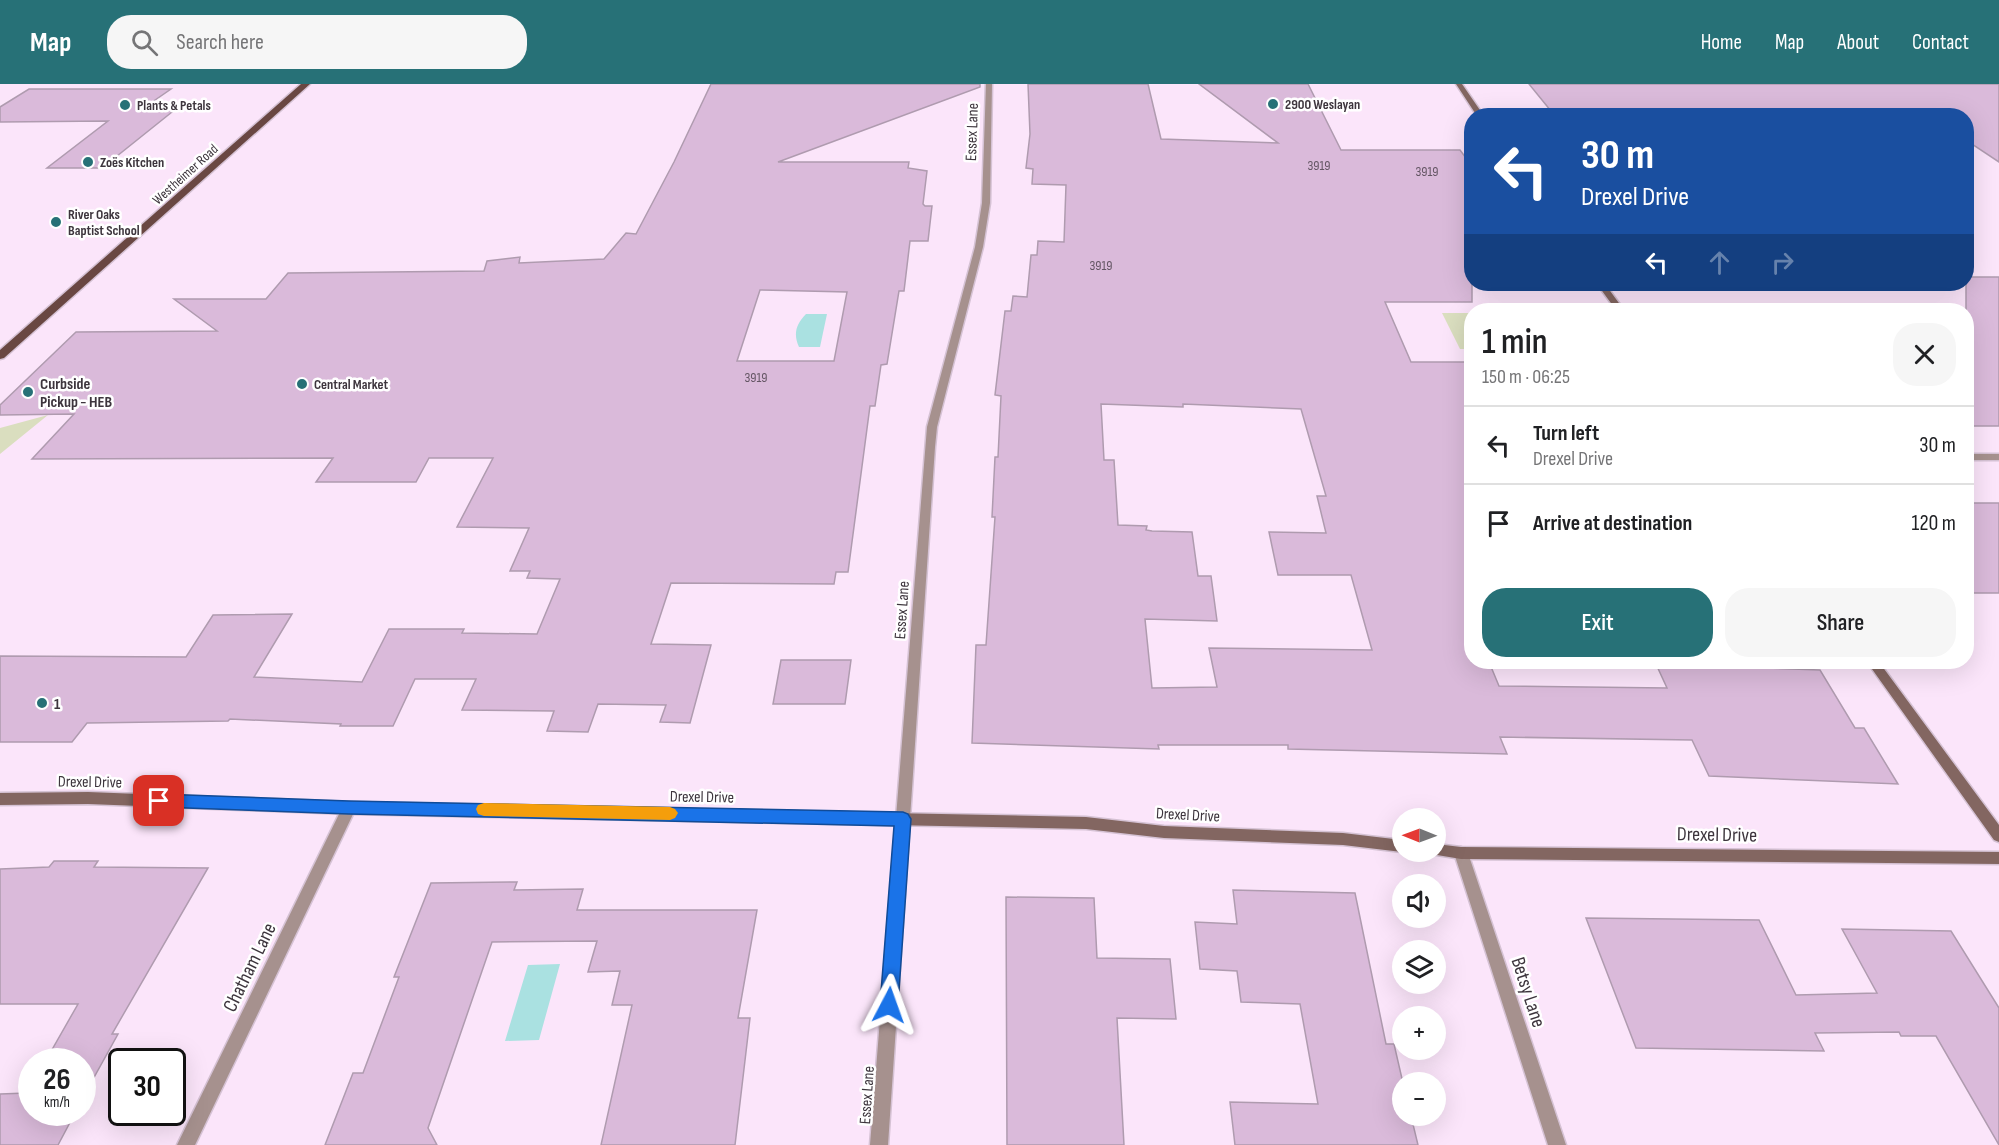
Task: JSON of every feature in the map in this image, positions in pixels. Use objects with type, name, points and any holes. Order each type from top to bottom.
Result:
[{"type":"main road","name":"Westheimer Road","points":[[0,356],[306,84]]},
{"type":"street","name":"Essex Lane","points":[[879,1145],[932,427],[979,247],[986,203],[989,84]]},
{"type":"street","points":[[1459,84],[1476,108]]},
{"type":"street","points":[[1974,457],[1999,457]]},
{"type":"street","points":[[1878,669],[1999,836]]},
{"type":"street","name":"Drexel Drive","points":[[0,799],[88,798],[349,808],[1086,823],[1164,832],[1342,839],[1392,845]]},
{"type":"street","name":"Chatham Lane","points":[[186,1145],[349,808]]},
{"type":"street","name":"Drexel Drive","points":[[1446,851],[1999,858]]},
{"type":"street","name":"Betsy Lane","points":[[1461,852],[1557,1145]]},
{"type":"shaded area","points":[[1442,313],[1464,313],[1464,349],[1460,349]]},
{"type":"shaded area","points":[[806,314],[827,314],[820,347],[799,347],[796,329]]},
{"type":"shaded area","points":[[48,415],[0,454],[0,428]]},
{"type":"shaded area","points":[[560,964],[539,1040],[505,1041],[528,965]]},
{"type":"building","points":[[711,84],[980,84],[980,87],[778,162],[909,162],[908,168],[927,171],[923,204],[932,206],[928,241],[910,241],[904,291],[899,291],[887,364],[881,365],[875,406],[870,406],[848,572],[836,572],[834,584],[671,583],[651,644],[711,645],[690,723],[660,722],[666,705],[598,704],[588,732],[547,731],[554,711],[462,710],[476,679],[415,679],[393,726],[340,726],[341,724],[230,719],[228,721],[87,723],[72,742],[0,742],[0,656],[186,657],[213,615],[292,614],[254,677],[362,682],[389,629],[464,629],[462,633],[537,634],[560,579],[527,578],[530,571],[510,571],[529,528],[457,527],[493,458],[429,458],[416,482],[316,482],[333,458],[32,459],[74,414],[0,415],[0,405],[76,332],[217,331],[174,299],[266,299],[288,273],[484,271],[487,261],[520,257],[519,263],[604,259],[626,233],[636,234]],"holes":[[[760,290],[847,292],[834,361],[737,361]]]},
{"type":"building","points":[[1028,84],[1148,84],[1161,139],[1278,143],[1199,84],[1308,84],[1341,150],[1460,150],[1464,155],[1464,291],[1472,291],[1472,302],[1385,302],[1411,362],[1464,362],[1464,669],[1492,669],[1499,686],[1667,688],[1658,669],[1820,670],[1855,728],[1864,728],[1898,784],[1709,776],[1692,740],[1500,737],[1507,754],[1288,749],[1288,745],[1158,745],[1159,749],[972,743],[976,645],[986,645],[995,517],[992,517],[995,457],[998,457],[1001,396],[995,395],[1005,311],[1011,311],[1013,296],[1027,297],[1031,255],[1037,255],[1038,241],[1064,242],[1066,185],[1032,184],[1033,169],[1026,168],[1030,134]],"holes":[[[1101,404],[1183,407],[1183,404],[1301,409],[1326,496],[1317,496],[1326,533],[1269,532],[1278,575],[1351,575],[1372,650],[1209,648],[1217,687],[1152,688],[1145,619],[1217,621],[1211,576],[1198,576],[1192,532],[1152,531],[1146,530],[1147,526],[1118,525],[1114,460],[1104,460]]]},
{"type":"building","points":[[1529,84],[1999,84],[1999,162],[1974,145],[1974,108],[1548,108]]},
{"type":"building","points":[[29,89],[171,89],[145,107],[177,108],[102,168],[47,168],[108,121],[0,122],[0,107]]},
{"type":"building","points":[[1974,277],[1999,277],[1999,426],[1974,426],[1974,303],[1966,303],[1966,291],[1974,291]]},
{"type":"building","points":[[1974,503],[1999,503],[1999,593],[1974,593]]},
{"type":"building","points":[[781,660],[851,660],[845,704],[773,704]]},
{"type":"building","points":[[54,861],[98,861],[94,867],[208,868],[112,1034],[118,1034],[110,1048],[108,1048],[96,1074],[96,1048],[53,1048],[78,1004],[0,1004],[0,869],[49,867]]},
{"type":"building","points":[[517,882],[514,890],[583,889],[577,910],[757,910],[738,1018],[750,1018],[735,1145],[601,1145],[632,1005],[612,1005],[620,971],[588,972],[597,941],[492,942],[428,1128],[437,1145],[325,1145],[353,1073],[363,1073],[399,977],[394,977],[431,883]]},
{"type":"building","points":[[1233,890],[1355,893],[1386,1044],[1392,1044],[1392,1060],[1398,1060],[1400,1072],[1392,1072],[1392,1126],[1413,1126],[1418,1145],[1235,1145],[1230,1102],[1318,1104],[1300,1004],[1241,1002],[1237,971],[1200,969],[1195,922],[1237,924]]},
{"type":"building","points":[[1006,897],[1094,898],[1097,958],[1170,959],[1176,1019],[1117,1018],[1124,1145],[1007,1145]]},
{"type":"building","points":[[1586,918],[1759,920],[1796,995],[1877,993],[1842,929],[1951,931],[1999,1008],[1999,1145],[1936,1036],[1901,1036],[1899,1032],[1815,1033],[1824,1051],[1636,1048]]},
{"type":"building","points":[[18,1093],[18,1126],[68,1126],[58,1145],[0,1145],[0,1094]]},
{"type":"slow traffic","points":[[484,809],[670,813]]},
{"type":"place","name":"2900 Weslayan","points":[[1273,104]]},
{"type":"place","name":"Plants & Petals","points":[[125,105]]},
{"type":"place","name":"Zoës Kitchen","points":[[88,162]]},
{"type":"place","name":"River Oaks Baptist School","points":[[56,222]]},
{"type":"place","name":"Central Market","points":[[302,384]]},
{"type":"place","name":"Curbside Pickup - HEB","points":[[28,392]]},
{"type":"place","name":"1","points":[[42,703]]},
{"type":"route","points":[[159,801],[349,808],[903,819],[889,1005]]}]
